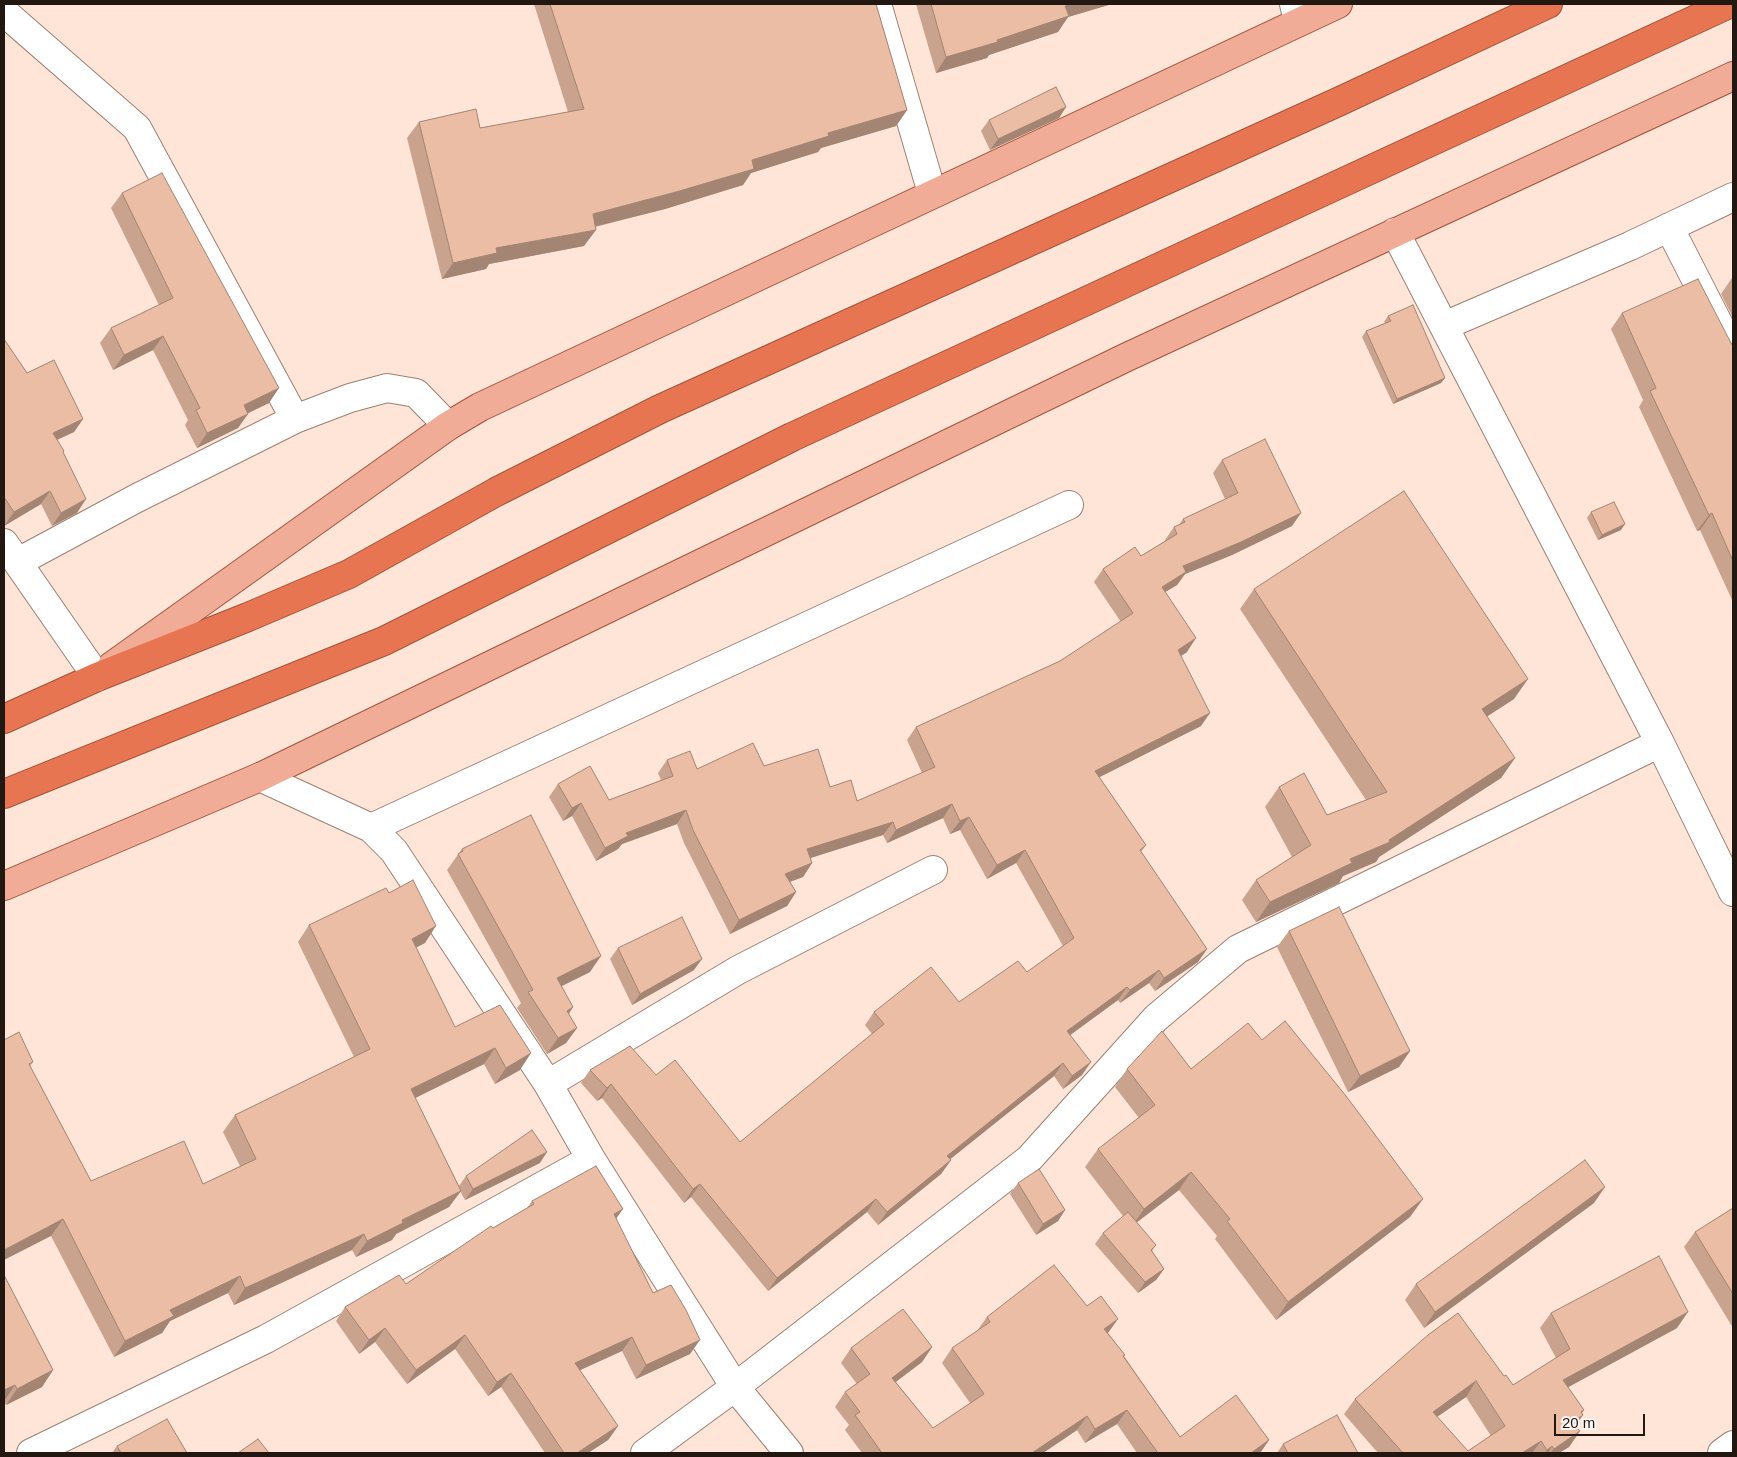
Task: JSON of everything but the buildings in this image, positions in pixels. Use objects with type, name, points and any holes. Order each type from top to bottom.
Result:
[{"type":"highway","points":[[4,719],[97,677],[248,617],[349,574],[496,492],[660,409],[1320,110],[1548,4]]},
{"type":"highway","points":[[4,794],[384,641],[792,437],[1728,4]]},
{"type":"main road","points":[[97,677],[448,426],[480,407],[932,193],[1296,13],[1338,4]]},
{"type":"main road","points":[[4,886],[260,777],[1118,361],[1733,76]]},
{"type":"street","points":[[877,4],[932,193]]},
{"type":"street","points":[[4,12],[137,128],[295,419]]},
{"type":"street","points":[[1444,326],[1733,197]]},
{"type":"street","points":[[1669,227],[1733,352]]},
{"type":"street","points":[[1395,232],[1660,744],[1733,892]]},
{"type":"street","points":[[97,677],[11,553],[137,498],[295,419],[350,398],[387,388],[416,393],[448,426]]},
{"type":"street","points":[[371,828],[1069,505]]},
{"type":"street","points":[[645,1453],[735,1387],[1028,1159],[1156,1018],[1238,949],[1660,744]]},
{"type":"street","points":[[260,777],[371,828],[394,851],[548,1084],[591,1159],[735,1387],[789,1453]]},
{"type":"street","points":[[548,1084],[738,970],[932,870]]},
{"type":"street","points":[[30,1453],[266,1340],[591,1159]]},
{"type":"street","points":[[1722,1453],[1733,1445]]}]
